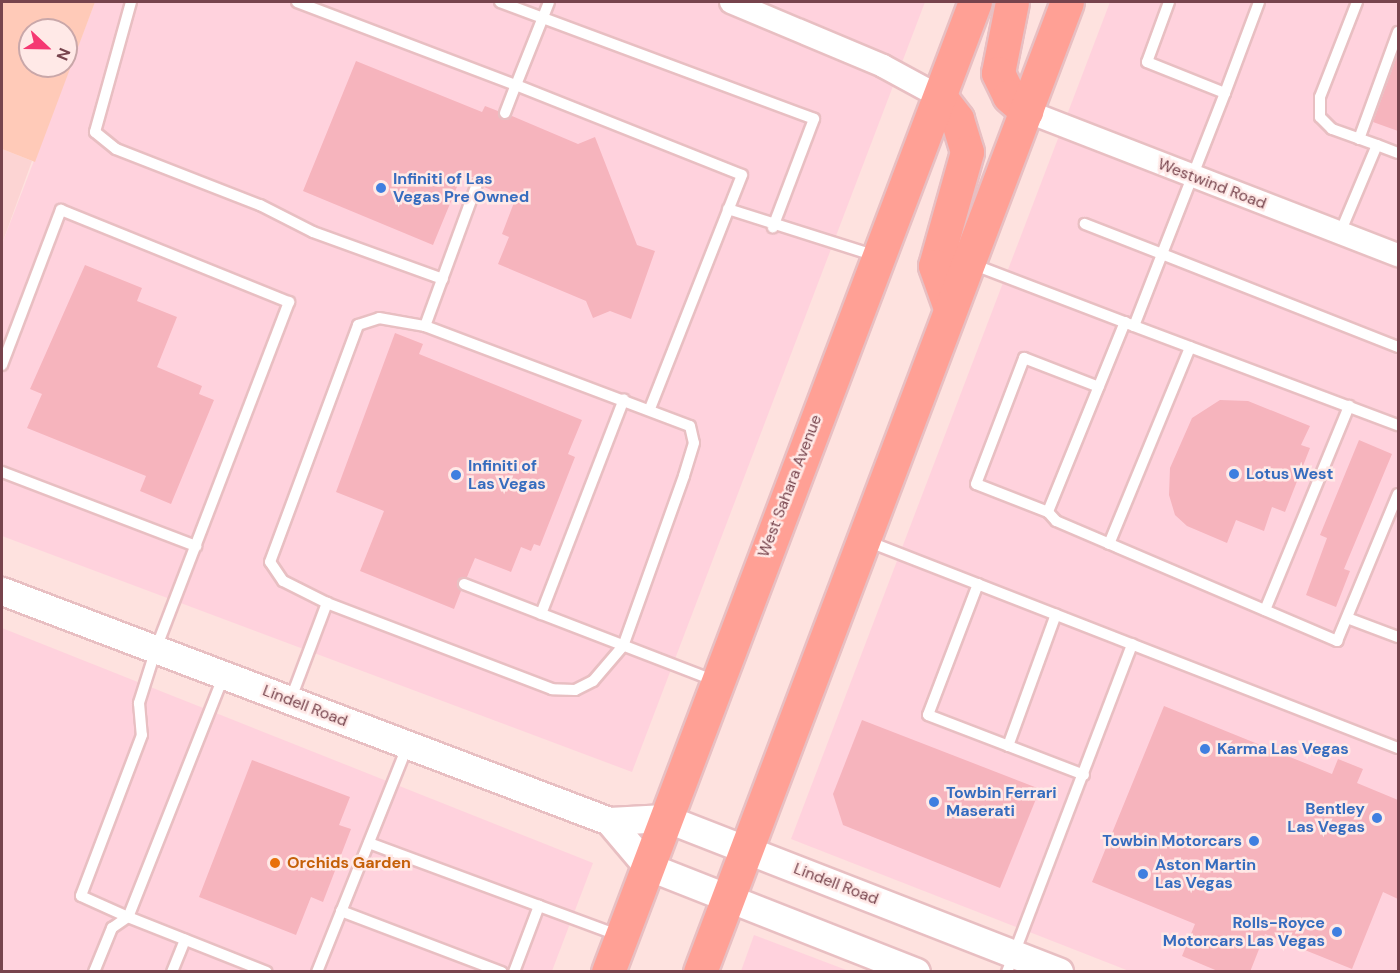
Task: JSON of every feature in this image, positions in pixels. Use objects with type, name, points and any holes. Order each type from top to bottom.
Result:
[{"type":"main road","name":"West Sahara Avenue","points":[[608,972],[876,256],[940,98],[975,2]]},
{"type":"main road","points":[[1012,2],[998,73],[1009,96],[1026,111]]},
{"type":"main road","points":[[700,972],[1067,2]]},
{"type":"main road","points":[[940,98],[957,119],[967,152],[935,266],[950,308]]},
{"type":"street","points":[[731,2],[883,66],[940,98]]},
{"type":"street","name":"Westwind Road","points":[[1026,111],[1398,255]]},
{"type":"street","name":"Lindell Road","points":[[2,591],[609,821],[665,818],[747,849],[1011,963],[1059,972]]},
{"type":"street","name":"Lindell Road","points":[[609,821],[647,866],[916,972]]},
{"type":"lane","points":[[131,2],[95,132],[116,149],[260,205],[313,232],[442,279]]},
{"type":"lane","points":[[297,2],[516,85],[742,175],[650,409]]},
{"type":"lane","points":[[500,2],[814,119],[773,227]]},
{"type":"lane","points":[[505,113],[549,2]]},
{"type":"lane","points":[[1166,2],[1147,62],[1224,93]]},
{"type":"lane","points":[[1048,512],[1099,387],[1162,254],[1259,2]]},
{"type":"lane","points":[[1357,2],[1320,97],[1320,117],[1332,129],[1398,153]]},
{"type":"lane","points":[[1359,139],[1398,33]]},
{"type":"lane","points":[[1340,232],[1377,145]]},
{"type":"lane","points":[[425,326],[477,184]]},
{"type":"lane","points":[[728,209],[773,227],[876,256]]},
{"type":"lane","points":[[2,365],[61,210],[289,303],[156,649],[139,703],[142,735],[81,896],[267,972]]},
{"type":"lane","points":[[1085,224],[1398,347]]},
{"type":"lane","points":[[969,263],[1398,425]]},
{"type":"lane","points":[[379,318],[425,326],[624,399],[690,426],[694,443],[624,646],[593,681],[575,690],[552,689],[327,603],[283,581],[270,562],[275,537],[358,325],[379,318]]},
{"type":"lane","points":[[1109,544],[1190,347]]},
{"type":"lane","points":[[1099,387],[1024,358],[976,484],[1048,512],[1056,521],[1337,641],[1350,619],[1398,494]]},
{"type":"lane","points":[[541,614],[624,399]]},
{"type":"lane","points":[[1265,610],[1349,406]]},
{"type":"lane","points":[[2,472],[196,546]]},
{"type":"lane","points":[[864,540],[1398,748]]},
{"type":"lane","points":[[464,584],[716,681]]},
{"type":"lane","points":[[978,584],[928,715],[1084,775]]},
{"type":"lane","points":[[290,701],[327,603]]},
{"type":"lane","points":[[1008,746],[1056,614]]},
{"type":"lane","points":[[1350,619],[1398,638]]},
{"type":"lane","points":[[1011,963],[1132,644]]},
{"type":"lane","points":[[94,972],[112,928],[128,917],[224,675]]},
{"type":"lane","points":[[317,972],[408,745]]},
{"type":"lane","points":[[369,843],[621,936]]},
{"type":"lane","points":[[514,972],[539,906]]},
{"type":"lane","points":[[341,911],[502,972]]},
{"type":"lane","points":[[172,972],[185,940]]},
{"type":"shaded area","points":[[95,2],[925,2],[632,772],[2,536],[2,244],[66,78],[78,78],[78,46]]},
{"type":"shaded area","points":[[1110,2],[1398,2],[1398,971],[1129,971],[791,839]]},
{"type":"shaded area","points":[[2,149],[32,161],[2,244]]},
{"type":"shaded area","points":[[2,628],[593,863],[552,971],[2,971]]},
{"type":"shaded area","points":[[754,935],[849,971],[741,971]]},
{"type":"sand","points":[[2,2],[95,2],[78,47],[78,18],[18,18],[18,78],[66,78],[35,162],[2,149]]},
{"type":"building","points":[[1398,53],[1398,131],[1373,122]]},
{"type":"building","name":"Infiniti of Las Vegas Pre Owned","points":[[356,61],[482,112],[485,106],[498,111],[503,120],[512,116],[578,144],[595,137],[637,245],[655,251],[631,319],[610,311],[593,318],[586,301],[498,264],[509,237],[502,234],[515,200],[484,187],[480,177],[461,177],[433,245],[303,191]]},
{"type":"building","points":[[85,265],[142,288],[137,301],[177,317],[157,367],[202,386],[199,394],[214,400],[171,504],[140,491],[146,476],[27,428],[42,394],[30,389]]},
{"type":"building","name":"Infiniti of Las Vegas","points":[[395,333],[423,344],[419,354],[582,420],[568,454],[575,457],[540,546],[534,544],[531,551],[521,547],[511,572],[475,558],[467,577],[457,581],[461,591],[454,609],[360,571],[384,511],[336,492]]},
{"type":"building","name":"Lotus West","points":[[1220,400],[1248,401],[1310,426],[1301,445],[1310,448],[1285,512],[1272,507],[1264,531],[1236,520],[1227,543],[1187,526],[1175,515],[1169,495],[1170,468],[1192,418]]},
{"type":"building","points":[[1359,440],[1392,454],[1344,569],[1350,571],[1336,607],[1306,595],[1327,538],[1320,535]]},
{"type":"building","name":"Towbin Motorcars","points":[[1164,706],[1332,774],[1338,759],[1363,769],[1357,783],[1398,800],[1398,899],[1383,892],[1352,969],[1265,934],[1250,972],[1220,972],[1182,956],[1195,924],[1092,882]]},
{"type":"building","name":"Towbin Ferrari Maserati","points":[[862,720],[1040,789],[1000,888],[843,825],[833,794]]},
{"type":"building","name":"Orchids Garden","points":[[252,760],[350,797],[339,825],[351,829],[323,902],[311,897],[296,935],[199,897]]},
{"type":"place","name":"Infiniti of Las Vegas Pre Owned","points":[[381,188]]},
{"type":"place","name":"Lotus West","points":[[1234,474]]},
{"type":"place","name":"Infiniti of Las Vegas","points":[[456,475]]},
{"type":"place","name":"Karma Las Vegas","points":[[1205,749]]},
{"type":"place","name":"Towbin Ferrari Maserati","points":[[934,802]]},
{"type":"place","name":"Bentley Las Vegas","points":[[1377,818]]},
{"type":"place","name":"Towbin Motorcars","points":[[1254,841]]},
{"type":"place","name":"Orchids Garden","points":[[275,863]]},
{"type":"place","name":"Aston Martin Las Vegas","points":[[1143,874]]},
{"type":"place","name":"Rolls-Royce Motorcars Las Vegas","points":[[1337,932]]}]
